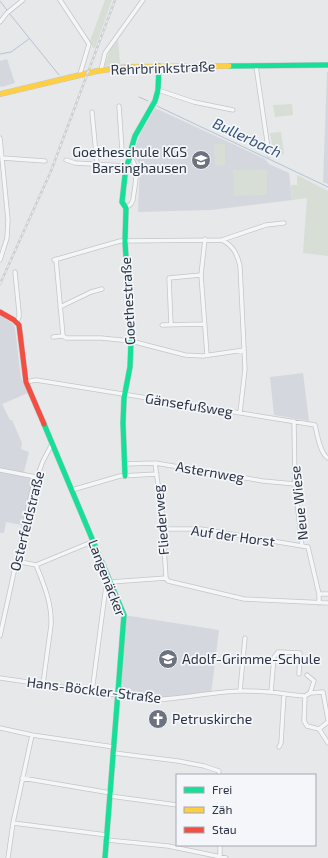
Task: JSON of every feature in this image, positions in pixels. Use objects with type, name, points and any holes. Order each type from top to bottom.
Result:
[{"type":"street","points":[[0,22],[8,12],[23,0]]},
{"type":"street","points":[[60,0],[89,44],[80,74]]},
{"type":"street","points":[[101,70],[101,64],[105,53],[143,0]]},
{"type":"street","name":"Rehrbrinkstraße","points":[[0,94],[80,74],[126,67],[328,65]]},
{"type":"street","name":"Goethestraße","points":[[125,476],[123,424],[125,394],[130,367],[131,341],[125,240],[126,208],[122,202],[126,166],[135,136],[155,101],[158,90],[159,66]]},
{"type":"street","points":[[256,66],[269,155]]},
{"type":"street","points":[[158,90],[194,102],[233,110]]},
{"type":"street","points":[[119,106],[122,151],[130,156]]},
{"type":"street","points":[[92,112],[97,164]]},
{"type":"street","points":[[0,138],[8,220],[7,238],[0,260]]},
{"type":"street","name":"Goethestraße","points":[[126,208],[131,204],[134,193],[136,168],[134,161],[130,156]]},
{"type":"street","points":[[2,158],[45,161]]},
{"type":"street","points":[[66,160],[126,166]]},
{"type":"street","points":[[63,336],[55,260],[110,243],[125,240],[222,240],[266,225],[284,223]]},
{"type":"street","points":[[205,239],[201,275],[207,355]]},
{"type":"street","points":[[222,240],[230,244],[235,251],[240,266],[245,369],[244,389],[240,412]]},
{"type":"street","points":[[0,312],[17,322],[19,312],[15,272]]},
{"type":"street","points":[[172,325],[169,278],[201,275]]},
{"type":"street","points":[[60,307],[90,292],[102,289]]},
{"type":"street","name":"Langenäcker","points":[[17,322],[20,329],[26,382],[124,615],[106,858]]},
{"type":"street","points":[[162,325],[205,324]]},
{"type":"street","points":[[53,337],[63,336],[66,338],[101,338],[131,341],[185,355],[207,355],[244,350]]},
{"type":"street","name":"Gänsefußweg","points":[[26,382],[36,380],[315,425],[323,452],[328,458]]},
{"type":"street","name":"Neue Wiese","points":[[294,421],[295,484],[302,546],[308,547],[319,594],[319,603]]},
{"type":"street","name":"Osterfeldstraße","points":[[0,636],[29,501],[36,477],[52,444]]},
{"type":"street","name":"Osterfeldstraße","points":[[47,454],[56,451]]},
{"type":"street","name":"Asternweg","points":[[125,464],[156,463],[263,481],[295,484]]},
{"type":"street","name":"Fliederweg","points":[[156,463],[163,529],[166,578]]},
{"type":"street","points":[[0,470],[36,477]]},
{"type":"street","points":[[72,490],[125,476],[157,474]]},
{"type":"street","name":"Auf der Horst","points":[[163,529],[201,529],[302,546]]},
{"type":"street","points":[[16,561],[36,565],[94,541]]},
{"type":"street","points":[[36,565],[49,601],[51,617],[42,684]]},
{"type":"street","points":[[92,692],[106,586],[111,582],[166,578],[168,581],[244,599],[328,603]]},
{"type":"street","points":[[319,594],[328,594]]},
{"type":"street","points":[[240,691],[245,638]]},
{"type":"street","points":[[271,692],[274,657],[278,652],[300,653],[299,674]]},
{"type":"street","points":[[307,675],[314,680],[310,693]]},
{"type":"street","name":"Hans-Böckler-Straße","points":[[0,678],[151,700],[174,699],[240,691],[271,692],[305,696]]},
{"type":"street","points":[[319,729],[328,721],[323,692],[310,693],[305,696],[304,721],[307,726],[319,729],[328,743]]},
{"type":"street","points":[[280,747],[284,694]]},
{"type":"street","points":[[0,728],[32,735],[114,747]]},
{"type":"street","points":[[8,858],[13,823],[32,735]]},
{"type":"street","points":[[114,753],[184,762],[204,766],[219,773]]},
{"type":"street","points":[[22,778],[176,805]]},
{"type":"street","points":[[13,823],[168,846],[226,858]]},
{"type":"street","points":[[220,846],[220,857]]},
{"type":"shaded area","points":[[105,0],[112,0],[95,48],[93,48],[90,41]]},
{"type":"shaded area","points":[[118,40],[120,64],[105,66],[104,65],[110,50]]},
{"type":"shaded area","points":[[7,59],[15,83],[2,87],[0,86],[0,61]]},
{"type":"shaded area","points":[[328,72],[328,184],[323,182]]},
{"type":"shaded area","points":[[292,104],[293,115],[275,117],[273,105]]},
{"type":"shaded area","name":"Goetheschule KGS Barsinghausen","points":[[155,108],[265,159],[269,164],[289,173],[292,200],[211,210],[138,212],[140,164],[132,155],[141,132]]},
{"type":"shaded area","points":[[281,132],[284,154],[274,156],[270,133]]},
{"type":"shaded area","points":[[214,144],[225,144],[225,165],[215,166]]},
{"type":"shaded area","points":[[267,169],[267,195],[234,196],[233,170]]},
{"type":"shaded area","points":[[297,175],[328,191],[328,256],[303,253],[307,198],[292,200],[291,185],[297,185]]},
{"type":"shaded area","points":[[0,315],[13,324],[15,328],[21,378],[28,393],[2,404],[10,420],[12,420],[22,443],[21,449],[29,452],[23,476],[34,479],[22,525],[6,522],[4,533],[0,533]]},
{"type":"shaded area","points":[[303,373],[309,421],[274,415],[270,377]]},
{"type":"shaded area","name":"Adolf-Grimme-Schule","points":[[124,615],[219,630],[211,694],[151,700],[118,696]]},
{"type":"waterway","name":"Bullerbach","points":[[0,1],[7,10]]},
{"type":"waterway","name":"Bullerbach","points":[[9,13],[59,75]]},
{"type":"waterway","points":[[0,54],[11,52],[29,39]]},
{"type":"waterway","name":"Bullerbach","points":[[139,97],[148,101]]},
{"type":"waterway","name":"Bullerbach","points":[[157,106],[328,187]]},
{"type":"railway","points":[[0,284],[51,171],[115,0]]},
{"type":"traffic: fast","points":[[229,66],[328,65]]},
{"type":"traffic: fast","points":[[125,476],[123,423],[124,398],[130,367],[131,341],[125,241],[126,208],[122,202],[126,166],[130,158],[135,136],[155,101],[158,90],[159,66]]},
{"type":"traffic: fast","points":[[44,424],[124,615],[105,858]]},
{"type":"traffic: slow","points":[[0,94],[97,71],[126,67],[229,66]]},
{"type":"traffic: jam","points":[[0,312],[14,320],[19,325],[26,382],[44,424]]},
{"type":"place","name":"Goetheschule KGS Barsinghausen","points":[[201,160]]},
{"type":"place","name":"Adolf-Grimme-Schule","points":[[168,659]]},
{"type":"place","name":"Petruskirche","points":[[158,719]]}]
